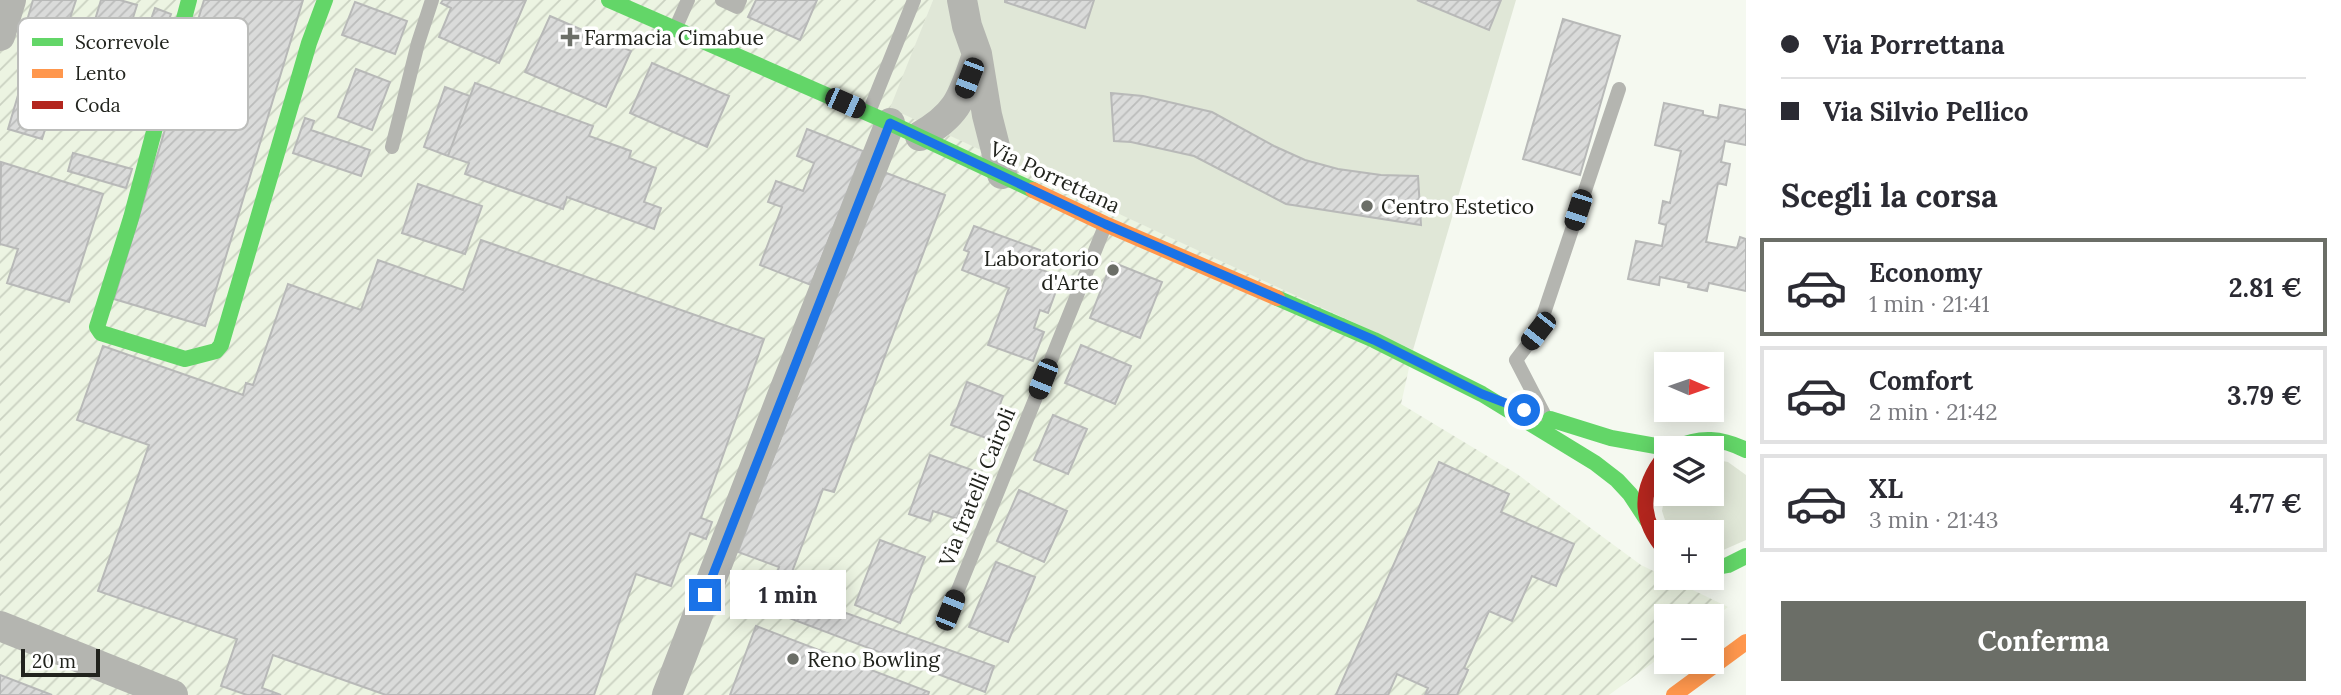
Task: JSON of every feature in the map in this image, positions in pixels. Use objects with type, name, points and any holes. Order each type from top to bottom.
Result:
[{"type":"main road","points":[[184,18],[189,0]]},
{"type":"main road","points":[[154,130],[131,218],[97,327],[101,333],[185,359],[216,351],[221,345],[309,43],[325,0]]},
{"type":"main road","name":"Via Porrettana","points":[[609,0],[920,136],[1105,224],[1374,340],[1482,394],[1595,463],[1617,480],[1630,494],[1654,536]]},
{"type":"main road","name":"Via Porrettana","points":[[1482,394],[1611,438],[1654,446]]},
{"type":"main road","points":[[1724,441],[1746,450]]},
{"type":"main road","points":[[1647,520],[1644,508],[1647,485],[1654,471]]},
{"type":"main road","points":[[1724,566],[1746,556]]},
{"type":"main road","points":[[1724,570],[1746,574]]},
{"type":"main road","points":[[1674,695],[1745,643]]},
{"type":"street","points":[[0,36],[11,0]]},
{"type":"street","points":[[962,0],[967,26],[978,54],[987,115],[1002,174]]},
{"type":"street","points":[[920,136],[941,124],[960,101],[978,54]]},
{"type":"street","points":[[667,695],[782,396],[880,118]]},
{"type":"street","points":[[0,626],[173,695]]},
{"type":"lane","points":[[393,146],[418,43],[432,0]]},
{"type":"lane","points":[[675,29],[688,0]]},
{"type":"lane","points":[[722,0],[737,7],[740,0]]},
{"type":"lane","points":[[880,118],[914,0]]},
{"type":"lane","points":[[1546,418],[1516,359],[1538,331],[1619,89]]},
{"type":"lane","name":"Via fratelli Cairoli","points":[[950,610],[1105,224]]},
{"type":"shaded area","points":[[0,0],[933,0],[891,108],[1413,350],[1401,404],[1517,474],[1641,565],[1654,571],[1654,590],[1693,590],[1722,604],[1654,604],[1654,662],[1609,695],[0,695]]},
{"type":"shaded area","points":[[933,0],[1516,0],[1413,350],[890,108]]},
{"type":"shaded area","points":[[1724,461],[1746,475],[1746,540],[1724,550],[1724,520],[1665,520],[1663,506],[1724,506]]},
{"type":"building","points":[[33,0],[76,0],[70,18],[28,18]]},
{"type":"building","points":[[101,0],[120,0],[137,5],[133,18],[96,18]]},
{"type":"building","points":[[204,0],[303,0],[205,326],[114,299],[165,130],[248,130],[248,18],[199,18]]},
{"type":"building","points":[[443,0],[526,0],[499,63],[439,37],[451,8],[441,3]]},
{"type":"building","points":[[756,0],[817,0],[800,40],[748,17]]},
{"type":"building","points":[[1005,0],[1094,0],[1085,28]]},
{"type":"building","points":[[1417,0],[1501,0],[1489,30]]},
{"type":"building","points":[[355,2],[407,21],[395,54],[342,35]]},
{"type":"building","points":[[155,8],[171,14],[170,18],[151,18]]},
{"type":"building","points":[[550,16],[631,51],[606,107],[525,72]]},
{"type":"building","points":[[1563,19],[1620,36],[1580,175],[1523,159]]},
{"type":"building","points":[[652,63],[729,96],[707,147],[630,113]]},
{"type":"building","points":[[356,69],[390,82],[372,130],[338,117]]},
{"type":"building","points":[[475,83],[593,126],[589,136],[631,151],[629,158],[656,168],[644,202],[661,208],[654,229],[567,197],[563,209],[465,174],[469,163],[448,156]]},
{"type":"building","points":[[445,87],[470,96],[448,156],[424,147]]},
{"type":"building","points":[[1111,93],[1143,96],[1212,112],[1274,146],[1305,160],[1338,169],[1381,175],[1418,176],[1421,225],[1286,204],[1194,156],[1131,142],[1114,141]]},
{"type":"building","points":[[18,95],[18,130],[45,130],[42,139],[8,129]]},
{"type":"building","points":[[1664,103],[1703,111],[1703,115],[1718,118],[1720,105],[1746,110],[1746,145],[1725,141],[1721,162],[1730,164],[1726,185],[1718,183],[1706,242],[1737,248],[1740,237],[1746,239],[1746,291],[1709,283],[1707,291],[1688,287],[1689,283],[1660,277],[1659,285],[1628,279],[1636,241],[1662,246],[1666,225],[1659,223],[1663,201],[1670,203],[1681,151],[1655,145]]},
{"type":"building","points":[[305,118],[314,121],[311,130],[370,150],[361,176],[293,153]]},
{"type":"building","points":[[807,129],[863,151],[811,285],[760,265],[782,207],[768,202],[776,181],[803,191],[814,163],[797,156]]},
{"type":"building","points":[[73,153],[132,169],[126,188],[68,171]]},
{"type":"building","points":[[1,162],[103,194],[69,302],[7,283],[18,249],[0,244]]},
{"type":"building","points":[[881,171],[945,195],[834,492],[823,489],[792,572],[811,579],[804,598],[994,666],[985,692],[744,601],[753,579],[772,587],[779,567],[738,552]]},
{"type":"building","points":[[418,184],[482,206],[465,254],[402,233]]},
{"type":"building","points":[[974,226],[1040,250],[1034,267],[1061,277],[1048,313],[1040,310],[1034,328],[1044,332],[1033,361],[988,345],[1009,288],[962,270],[969,252],[964,250]]},
{"type":"building","points":[[481,240],[764,339],[701,518],[712,522],[706,539],[690,533],[671,586],[636,574],[594,695],[386,695],[273,655],[262,688],[281,695],[247,695],[221,686],[237,639],[98,591],[149,445],[77,420],[103,346],[243,395],[246,383],[253,385],[288,284],[361,310],[378,260],[463,290]]},
{"type":"building","points":[[1112,262],[1162,282],[1140,338],[1090,318]]},
{"type":"building","points":[[1081,345],[1131,366],[1115,404],[1065,383]]},
{"type":"building","points":[[967,382],[1003,396],[998,410],[1007,414],[997,442],[951,425]]},
{"type":"building","points":[[1053,415],[1087,429],[1068,474],[1034,460]]},
{"type":"building","points":[[930,455],[975,471],[970,486],[977,488],[971,505],[963,502],[957,519],[933,511],[930,521],[909,514]]},
{"type":"building","points":[[1439,462],[1509,494],[1501,512],[1574,544],[1556,586],[1532,576],[1512,621],[1489,611],[1464,668],[1468,670],[1457,695],[1425,695],[1428,688],[1397,674],[1388,695],[1336,695]]},
{"type":"building","points":[[1019,490],[1067,511],[1044,562],[997,541]]},
{"type":"building","points":[[880,540],[925,557],[900,623],[855,605]]},
{"type":"building","points":[[996,562],[1035,577],[1008,642],[969,627]]},
{"type":"building","name":"Reno Bowling","points":[[756,626],[929,692],[928,695],[730,695]]},
{"type":"building","points":[[0,675],[52,695],[0,695]]},
{"type":"traffic: fast","points":[[184,18],[189,0]]},
{"type":"traffic: fast","points":[[154,130],[131,218],[97,327],[101,333],[185,359],[216,351],[221,345],[309,43],[325,0]]},
{"type":"traffic: fast","points":[[609,0],[890,123],[1033,190]]},
{"type":"traffic: fast","points":[[1277,298],[1374,340],[1482,394],[1595,463],[1630,494],[1647,520]]},
{"type":"traffic: fast","points":[[1550,419],[1611,438],[1654,446]]},
{"type":"traffic: fast","points":[[1724,442],[1746,450]]},
{"type":"traffic: fast","points":[[1724,566],[1746,556]]},
{"type":"traffic: slow","points":[[1033,190],[1277,298]]},
{"type":"traffic: slow","points":[[1674,695],[1746,642]]},
{"type":"traffic: jam","points":[[1654,473],[1645,503],[1654,534]]},
{"type":"place","name":"Farmacia Cimabue","points":[[570,37]]},
{"type":"place","name":"Centro Estetico","points":[[1367,206]]},
{"type":"place","name":"Laboratorio d'Arte","points":[[1113,270]]},
{"type":"place","name":"Reno Bowling","points":[[793,659]]},
{"type":"route","points":[[705,595],[890,123],[1105,224],[1374,340],[1482,394],[1524,410]]}]
